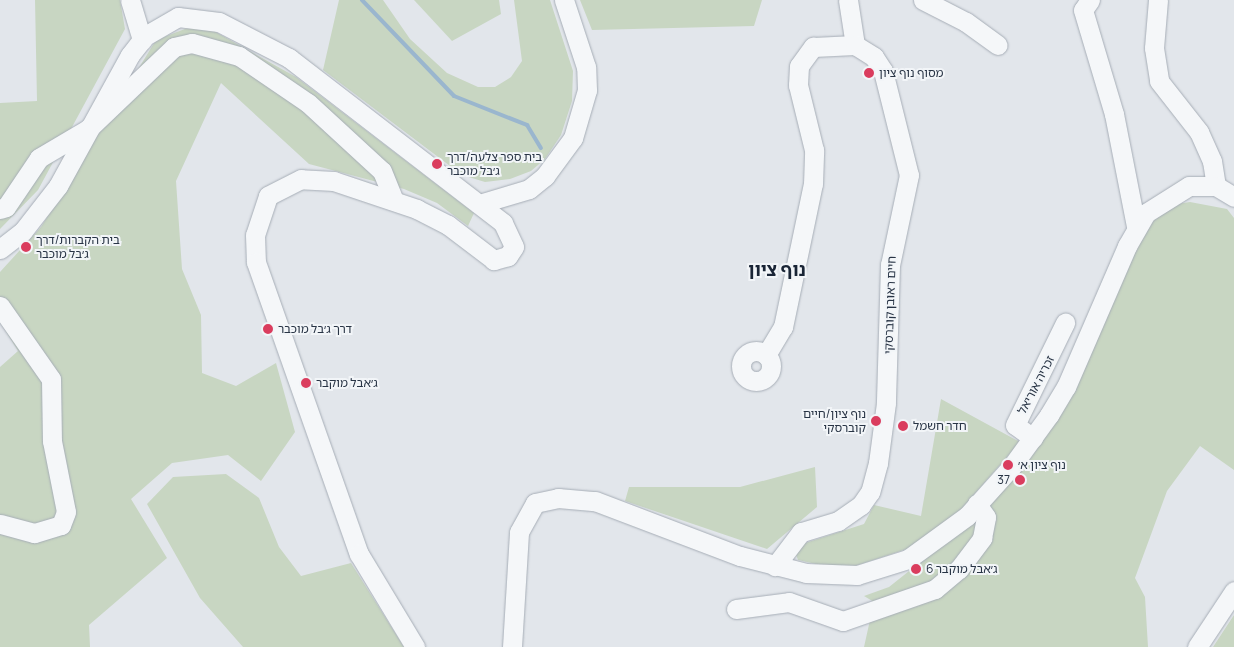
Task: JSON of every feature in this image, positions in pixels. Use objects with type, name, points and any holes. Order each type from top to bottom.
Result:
[{"type":"street","points":[[130,0],[142,40]]},
{"type":"street","points":[[479,204],[529,189],[545,176],[573,138],[588,90],[580,45],[564,0]]},
{"type":"street","points":[[743,383],[742,365],[746,355],[757,351],[766,355],[784,327],[813,184],[814,150],[798,85],[799,66],[813,47],[855,45],[848,0]]},
{"type":"street","points":[[923,0],[966,22],[998,45]]},
{"type":"street","points":[[1090,0],[1083,10],[1114,114],[1136,226]]},
{"type":"street","points":[[1158,0],[1154,48],[1159,81],[1199,132],[1212,161],[1216,186]]},
{"type":"street","points":[[0,249],[23,231],[58,186],[88,129],[142,40],[178,17],[211,20],[250,36],[288,58],[503,222],[512,237],[514,247],[508,256],[494,260],[483,255],[448,225],[394,200],[334,181],[301,179],[268,196],[255,236],[256,262],[359,554],[415,647]]},
{"type":"street","points":[[0,209],[6,207],[39,158],[88,129],[174,47],[192,43],[215,47],[239,56],[308,103],[382,171],[394,200]]},
{"type":"street","name":"חיים ראובן קוברסקי","points":[[775,566],[801,532],[838,521],[866,500],[881,445],[890,266],[909,175],[883,71],[874,56],[855,45]]},
{"type":"street","points":[[512,647],[519,532],[535,503],[558,498],[596,502],[775,566],[838,576],[879,570],[935,542],[977,504],[1033,438],[1066,387],[1136,226],[1176,190],[1216,186],[1234,197]]},
{"type":"street","points":[[0,306],[51,379],[52,441],[66,512],[61,525],[34,533],[0,524]]},
{"type":"street","name":"זכריה אוריאל","points":[[1033,438],[1015,425],[1065,323]]},
{"type":"street","points":[[736,609],[789,602],[844,621],[934,589],[959,569],[982,538],[986,517],[977,504]]},
{"type":"street","points":[[1197,647],[1234,591]]},
{"type":"green space","points":[[35,0],[120,0],[125,29],[38,190],[0,229],[0,103],[37,101]]},
{"type":"green space","points":[[339,0],[383,0],[410,39],[447,73],[478,87],[495,87],[511,77],[522,61],[514,0],[550,0],[573,71],[572,101],[561,135],[545,159],[531,171],[510,179],[485,182],[462,175],[323,70]]},
{"type":"green space","points":[[414,0],[499,0],[501,14],[452,41]]},
{"type":"green space","points":[[580,0],[762,0],[754,26],[592,30]]},
{"type":"green space","points":[[205,26],[296,77],[474,213],[468,226],[437,203],[404,189],[309,164],[221,83],[176,181],[182,269],[201,315],[202,373],[236,386],[276,363],[295,432],[261,481],[228,455],[172,463],[131,499],[167,558],[89,625],[90,647],[0,647],[0,367],[18,351],[0,322],[0,272],[41,227],[156,40],[190,27]]},
{"type":"green space","points":[[1190,202],[1227,209],[1234,218],[1234,470],[1200,446],[1167,491],[1135,578],[1145,597],[1148,647],[864,647],[874,602],[864,596],[889,587],[967,525],[1018,465],[1143,229],[1165,206]]},
{"type":"green space","points":[[941,399],[1020,442],[958,513],[919,545],[843,570],[798,560],[794,549],[799,545],[864,524],[874,505],[921,516]]},
{"type":"green space","points":[[815,467],[817,507],[767,549],[625,501],[629,487],[740,487]]},
{"type":"green space","points":[[226,474],[259,498],[279,547],[301,576],[351,563],[404,647],[243,647],[200,598],[147,504],[173,477]]},
{"type":"green space","points":[[1234,615],[1234,647],[1213,647]]},
{"type":"waterway","points":[[362,0],[454,96],[527,125],[541,148]]},
{"type":"place","name":"מסוף נוף ציון","points":[[869,73]]},
{"type":"place","name":"בית ספר צלעה/דרך ג׳בל מוכבר","points":[[437,164]]},
{"type":"place","name":"בית הקברות/דרך ג׳בל מוכבר","points":[[26,247]]},
{"type":"place","name":"דרך ג׳בל מוכבר","points":[[268,329]]},
{"type":"place","name":"ג׳אבל מוקבר","points":[[306,383]]},
{"type":"place","name":"נוף ציון/חיים קוברסקי","points":[[876,421]]},
{"type":"place","name":"חדר חשמל","points":[[903,426]]},
{"type":"place","name":"נוף ציון א׳","points":[[1008,465]]},
{"type":"place","name":"37","points":[[1020,480]]},
{"type":"place","name":"ג׳אבל מוקבר 6","points":[[916,569]]},
{"type":"district","name":"נוף ציון","points":[[777,269]]}]
